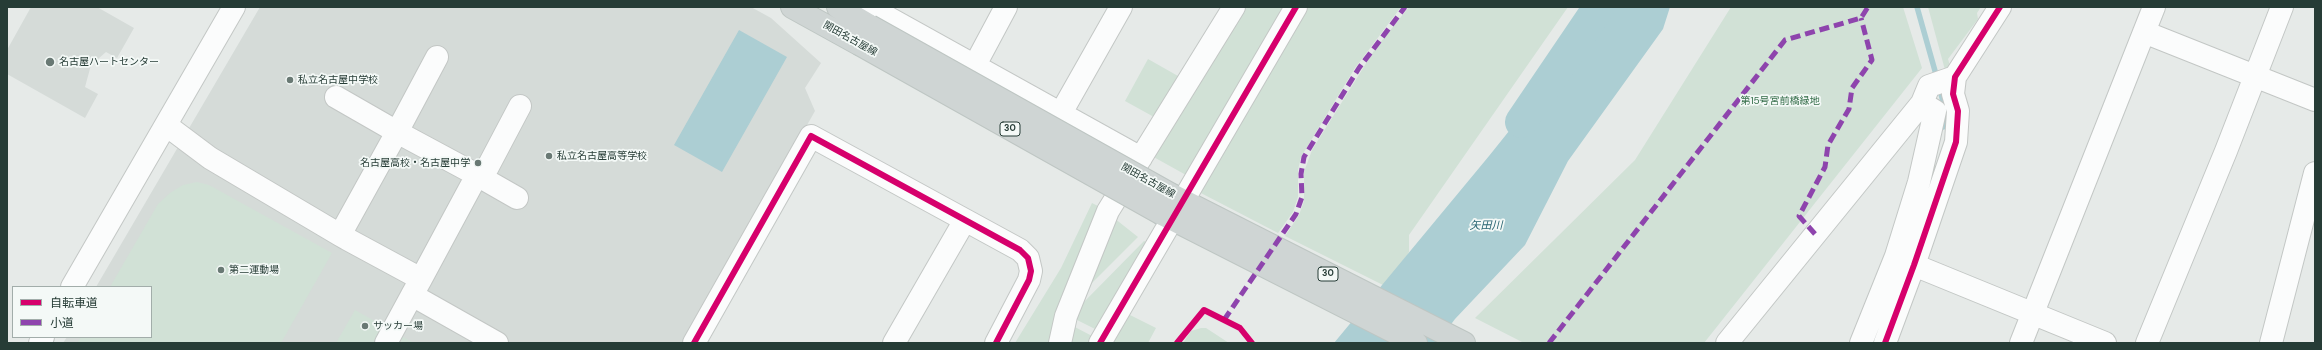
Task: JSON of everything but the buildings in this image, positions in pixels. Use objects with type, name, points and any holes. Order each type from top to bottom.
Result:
[{"type":"main road","name":"関田名古屋線","points":[[792,7],[1171,220],[1416,343]]},
{"type":"main road","name":"関田名古屋線","points":[[838,7],[873,13],[1182,200],[1464,343]]},
{"type":"street","points":[[73,286],[234,7]]},
{"type":"street","points":[[974,65],[1006,7]]},
{"type":"street","points":[[1061,113],[1121,7]]},
{"type":"street","points":[[1060,343],[1066,316],[1108,211],[1234,7]]},
{"type":"street","points":[[1100,343],[1182,200],[1296,7]]},
{"type":"street","points":[[1885,343],[1914,265],[1956,142],[1958,111],[1953,94],[1955,78],[2000,7]]},
{"type":"street","points":[[2021,343],[2154,7]]},
{"type":"street","points":[[2146,343],[2226,151],[2282,7]]},
{"type":"street","points":[[873,13],[974,65],[1141,158]]},
{"type":"street","points":[[2144,32],[2315,100]]},
{"type":"street","points":[[340,235],[437,57]]},
{"type":"street","points":[[1727,343],[1926,94],[1955,78]]},
{"type":"street","points":[[1861,343],[1896,256],[1919,182],[1935,110],[1926,94]]},
{"type":"street","points":[[336,97],[517,198]]},
{"type":"street","points":[[386,343],[479,176],[520,106]]},
{"type":"street","points":[[166,125],[210,158],[340,235],[497,343]]},
{"type":"street","points":[[694,343],[811,136],[1020,250],[1028,258],[1031,271],[1029,280],[996,343]]},
{"type":"street","points":[[2271,343],[2315,173]]},
{"type":"street","points":[[894,343],[965,220]]},
{"type":"street","points":[[1914,265],[2106,343]]},
{"type":"shaded area","name":"名古屋ハートセンター","points":[[31,7],[97,7],[134,28],[117,58],[106,52],[91,65],[85,87],[98,94],[85,118],[7,74],[7,50]]},
{"type":"shaded area","name":"名古屋高校・名古屋中学","points":[[260,7],[751,7],[771,18],[821,63],[805,88],[815,111],[684,343],[63,343],[66,338],[152,338],[152,286],[97,286]]},
{"type":"green space","points":[[1242,7],[1286,7],[1186,175],[1150,155]]},
{"type":"green space","points":[[1306,7],[1401,7],[1355,68],[1301,157],[1298,170],[1298,197],[1293,212],[1278,233],[1197,191]]},
{"type":"green space","points":[[1409,7],[1568,7],[1409,235],[1409,252],[1389,288],[1285,236],[1299,215],[1304,201],[1304,172],[1312,150],[1375,49]]},
{"type":"green space","name":"第15号宮前橋緑地","points":[[1731,7],[1903,7],[1922,68],[1704,343],[1524,343],[1475,318],[1635,160]]},
{"type":"green space","points":[[1928,7],[1981,7],[1977,13],[1978,19],[1948,59],[1951,69],[1945,70]]},
{"type":"green space","points":[[1148,59],[1178,76],[1154,117],[1125,101]]},
{"type":"green space","name":"第二運動場","points":[[197,182],[209,185],[332,253],[281,343],[77,343],[80,338],[152,338],[152,286],[111,286],[158,204],[170,193],[183,185]]},
{"type":"green space","points":[[1092,203],[1098,206],[1052,343],[1015,343],[1061,268]]},
{"type":"green space","points":[[1114,218],[1138,237],[1090,285]]},
{"type":"green space","points":[[1144,241],[1146,242],[1097,330],[1073,318],[1082,304]]},
{"type":"green space","name":"サッカー場","points":[[355,310],[414,343],[336,343]]},
{"type":"green space","points":[[1126,313],[1156,328],[1148,343],[1109,343]]},
{"type":"green space","points":[[1071,325],[1094,337],[1090,343],[1068,343]]},
{"type":"green space","points":[[1206,328],[1229,343],[1183,343],[1191,331]]},
{"type":"water","name":"矢田川","points":[[1607,7],[1670,7],[1663,29],[1568,161],[1525,245],[1455,319],[1437,343],[1334,343],[1489,156]]},
{"type":"water","points":[[739,30],[787,57],[722,172],[674,145]]},
{"type":"waterway","name":"矢田川","points":[[1521,122],[1599,7]]},
{"type":"waterway","points":[[1917,7],[1937,78]]},
{"type":"waterway","points":[[1939,87],[1946,112],[1943,127]]},
{"type":"marked path","points":[[1224,320],[1296,214],[1302,197],[1301,174],[1304,157],[1359,68],[1405,7]]},
{"type":"marked path","points":[[1549,343],[1785,40],[1861,18],[1868,7]]},
{"type":"marked path","points":[[1815,234],[1799,216],[1825,167],[1828,145],[1849,109],[1852,88],[1872,60],[1861,18]]},
{"type":"cycle path","points":[[1100,343],[1296,7]]},
{"type":"cycle path","points":[[1885,343],[1914,265],[1956,142],[1958,111],[1953,94],[1955,77],[2000,7]]},
{"type":"cycle path","points":[[694,343],[811,136],[1020,250],[1028,258],[1031,271],[1029,280],[996,343]]},
{"type":"cycle path","points":[[1177,343],[1204,310],[1240,328],[1252,343]]},
{"type":"place","name":"名古屋ハートセンター","points":[[50,62]]},
{"type":"place","name":"私立名古屋中学校","points":[[290,80]]},
{"type":"place","name":"私立名古屋高等学校","points":[[549,156]]},
{"type":"place","name":"名古屋高校・名古屋中学","points":[[478,163]]},
{"type":"place","name":"第二運動場","points":[[221,270]]},
{"type":"place","name":"サッカー場","points":[[365,326]]}]
